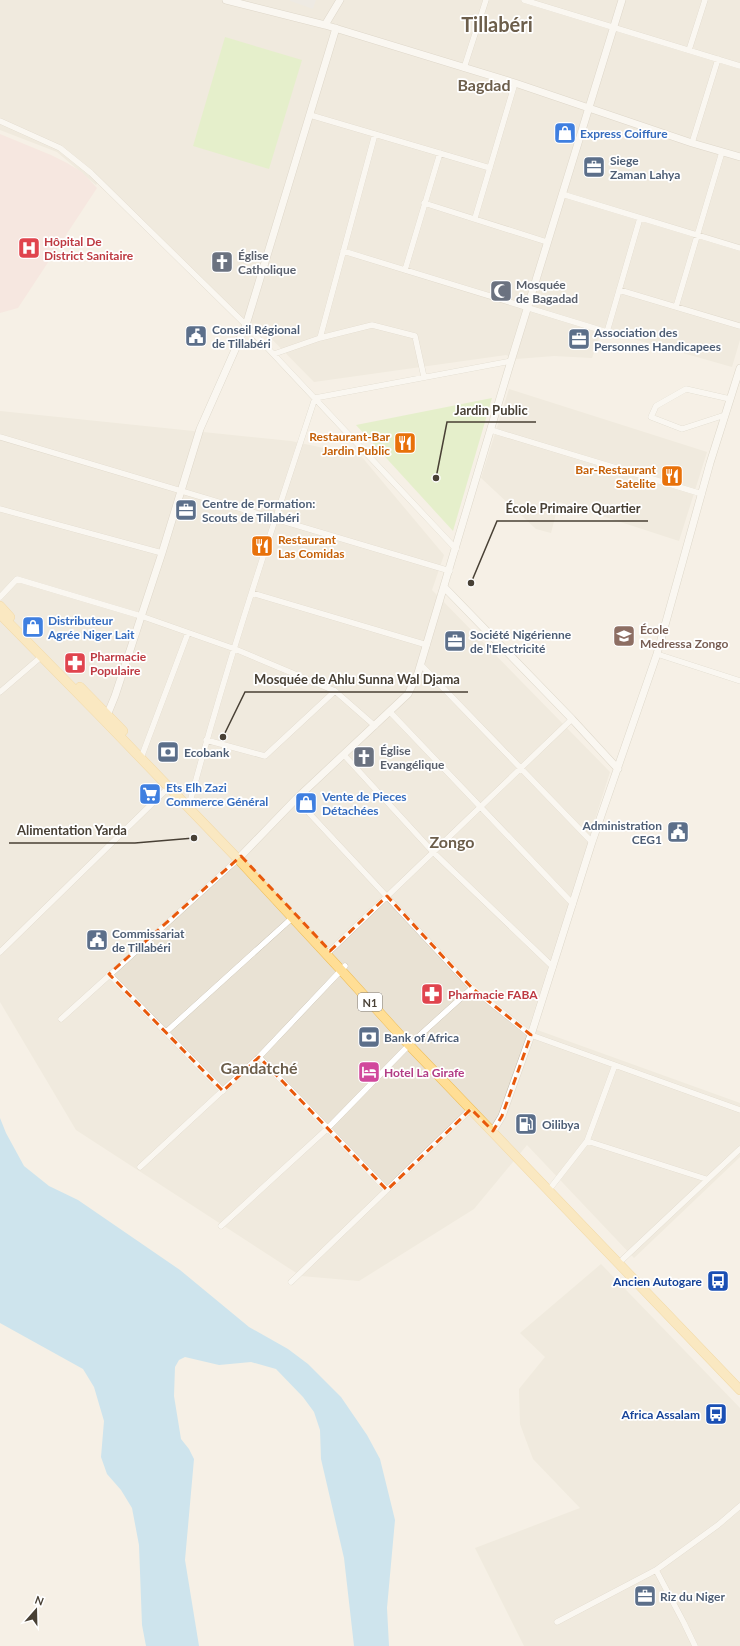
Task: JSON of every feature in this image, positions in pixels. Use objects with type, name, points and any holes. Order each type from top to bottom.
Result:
[{"type":"main road","name":"N1","points":[[0,606],[142,756],[190,802],[240,857],[330,951],[343,968]]},
{"type":"main road","name":"N1","points":[[0,614],[106,717]]},
{"type":"main road","name":"N1","points":[[142,756],[168,788],[240,857],[292,918],[343,968],[472,1109],[495,1128],[740,1390]]},
{"type":"main road","name":"N1","points":[[411,1043],[623,1259],[740,1382]]},
{"type":"street","points":[[226,0],[336,28],[515,83],[692,143],[740,157]]},
{"type":"street","points":[[325,25],[340,0]]},
{"type":"street","points":[[464,68],[486,0]]},
{"type":"street","points":[[524,0],[740,66]]},
{"type":"street","points":[[61,1019],[240,857],[296,799],[408,694],[421,665],[445,588],[490,430],[622,0]]},
{"type":"street","points":[[689,50],[705,0]]},
{"type":"street","points":[[106,717],[116,696],[200,429],[246,325],[336,28]]},
{"type":"street","points":[[692,143],[718,59]]},
{"type":"street","points":[[475,218],[515,83]]},
{"type":"street","points":[[310,114],[490,168]]},
{"type":"street","points":[[0,121],[60,148],[91,173],[246,325],[456,549]]},
{"type":"street","points":[[320,338],[375,134]]},
{"type":"street","points":[[676,307],[722,152]]},
{"type":"street","points":[[405,270],[440,154]]},
{"type":"street","points":[[562,194],[740,248]]},
{"type":"street","points":[[424,203],[547,242]]},
{"type":"street","points":[[343,251],[607,332],[640,218]]},
{"type":"street","points":[[619,290],[740,326]]},
{"type":"street","points":[[274,354],[320,338],[372,325],[415,336],[424,377]]},
{"type":"street","points":[[314,398],[511,361]]},
{"type":"street","points":[[495,1128],[502,1116],[530,1035],[592,842],[657,654],[702,494],[740,368]]},
{"type":"street","points":[[725,415],[682,429],[651,417],[656,406],[686,389],[730,399]]},
{"type":"street","points":[[190,802],[206,740],[314,398]]},
{"type":"street","points":[[490,430],[702,494]]},
{"type":"street","points":[[0,437],[450,571]]},
{"type":"street","points":[[0,509],[162,553]]},
{"type":"street","points":[[0,596],[17,579],[141,616],[234,649],[335,692],[375,726]]},
{"type":"street","points":[[445,588],[572,719],[618,769]]},
{"type":"street","points":[[252,593],[427,645]]},
{"type":"street","points":[[142,756],[188,633]]},
{"type":"street","points":[[657,654],[740,681]]},
{"type":"street","points":[[0,692],[42,656]]},
{"type":"street","points":[[421,665],[592,842]]},
{"type":"street","points":[[206,740],[265,756],[335,692]]},
{"type":"street","points":[[390,712],[573,904]]},
{"type":"street","points":[[330,951],[572,719]]},
{"type":"street","points":[[344,754],[433,852],[553,967]]},
{"type":"street","points":[[0,952],[168,788]]},
{"type":"street","points":[[296,799],[472,988],[530,1035],[740,1110]]},
{"type":"street","points":[[166,1032],[292,918]]},
{"type":"street","points":[[140,1167],[259,1057],[343,968]]},
{"type":"street","points":[[109,974],[223,1091]]},
{"type":"street","points":[[221,1226],[327,1129],[411,1043],[472,988]]},
{"type":"street","points":[[259,1057],[387,1190]]},
{"type":"street","points":[[552,1186],[587,1141],[616,1065]]},
{"type":"street","points":[[291,1282],[472,1109]]},
{"type":"street","points":[[587,1141],[706,1179]]},
{"type":"street","points":[[623,1259],[706,1179],[740,1149]]},
{"type":"street","points":[[557,1622],[656,1570],[718,1525],[740,1506]]},
{"type":"street","points":[[656,1570],[695,1646]]},
{"type":"highlighted area","points":[[241,856],[330,951],[387,896],[472,988],[531,1035],[502,1116],[493,1131],[471,1109],[387,1190],[259,1057],[223,1091],[109,974]]},
{"type":"shaded area","points":[[0,0],[740,0],[740,340],[732,367],[602,330],[592,358],[554,356],[516,359],[506,355],[314,382],[256,323],[245,325],[99,180],[96,185],[57,152],[0,130]]},
{"type":"shaded area","points":[[290,0],[316,0],[313,9]]},
{"type":"shaded area","name":"Hôpital De District Sanitaire","points":[[0,134],[67,163],[82,172],[97,188],[18,308],[0,313]]},
{"type":"shaded area","points":[[509,389],[707,452],[679,541],[559,502],[551,533],[536,529],[481,478]]},
{"type":"shaded area","points":[[0,411],[291,441],[361,456],[444,555],[432,590],[610,772],[529,1027],[740,1103],[740,1157],[634,1258],[527,1145],[474,1209],[359,1281],[301,1276],[76,1130],[0,1002]]},
{"type":"shaded area","points":[[601,1264],[740,1408],[740,1646],[524,1646],[475,1548],[580,1508],[533,1459],[520,1424],[519,1389],[545,1357],[520,1333]]},
{"type":"green space","points":[[225,37],[302,60],[269,169],[193,146]]},
{"type":"green space","points":[[492,398],[453,531],[356,425]]},
{"type":"water","points":[[0,1118],[6,1133],[24,1166],[49,1186],[78,1200],[180,1270],[249,1327],[288,1349],[308,1364],[341,1397],[367,1435],[380,1459],[395,1520],[387,1608],[389,1646],[354,1646],[344,1558],[321,1459],[320,1430],[314,1412],[303,1397],[276,1369],[251,1362],[219,1365],[185,1357],[179,1360],[175,1367],[174,1396],[181,1439],[189,1449],[194,1459],[185,1560],[199,1646],[146,1646],[142,1625],[139,1545],[132,1508],[121,1490],[107,1474],[101,1457],[104,1421],[94,1387],[83,1369],[0,1323]]},
{"type":"place","name":"Express Coiffure","points":[[565,133]]},
{"type":"place","name":"Siege Zaman Lahya","points":[[594,167]]},
{"type":"place","name":"Hôpital De District Sanitaire","points":[[29,248]]},
{"type":"place","name":"Église Catholique","points":[[222,262]]},
{"type":"place","name":"Mosquée de Bagadad","points":[[501,291]]},
{"type":"place","name":"Conseil Régional de Tillabéri","points":[[196,336]]},
{"type":"place","name":"Association des Personnes Handicapees","points":[[579,339]]},
{"type":"place","name":"Restaurant-Bar Jardin Public","points":[[405,443]]},
{"type":"place","name":"Bar-Restaurant Satelite","points":[[672,476]]},
{"type":"place","name":"Jardin Public","points":[[436,478]]},
{"type":"place","name":"Centre de Formation: Scouts de Tillabéri","points":[[186,510]]},
{"type":"place","name":"Restaurant Las Comidas","points":[[262,546]]},
{"type":"place","name":"École Primaire Quartier","points":[[471,583]]},
{"type":"place","name":"Distributeur Agrée Niger Lait","points":[[33,627]]},
{"type":"place","name":"École Medressa Zongo","points":[[624,636]]},
{"type":"place","name":"Société Nigérienne de l'Electricité","points":[[455,641]]},
{"type":"place","name":"Pharmacie Populaire","points":[[75,663]]},
{"type":"place","name":"Mosquée de Ahlu Sunna Wal Djama","points":[[223,737]]},
{"type":"place","name":"Ecobank","points":[[168,752]]},
{"type":"place","name":"Église Evangélique","points":[[364,757]]},
{"type":"place","name":"Ets Elh Zazi Commerce Général","points":[[150,794]]},
{"type":"place","name":"Vente de Pieces Détachées","points":[[306,803]]},
{"type":"place","name":"Administration CEG1","points":[[678,832]]},
{"type":"place","name":"Alimentation Yarda","points":[[194,838]]},
{"type":"place","name":"Commissariat de Tillabéri","points":[[97,940]]},
{"type":"place","name":"Pharmacie FABA","points":[[432,994]]},
{"type":"place","name":"Bank of Africa","points":[[369,1037]]},
{"type":"place","name":"Hotel La Girafe","points":[[369,1072]]},
{"type":"place","name":"Oilibya","points":[[526,1124]]},
{"type":"place","name":"Ancien Autogare","points":[[718,1281]]},
{"type":"place","name":"Africa Assalam","points":[[716,1414]]},
{"type":"place","name":"Riz du Niger","points":[[645,1596]]},
{"type":"district","name":"Tillabéri","points":[[497,24]]},
{"type":"district","name":"Bagdad","points":[[484,84]]},
{"type":"district","name":"Zongo","points":[[452,841]]},
{"type":"district","name":"Gandatché","points":[[259,1067]]}]
